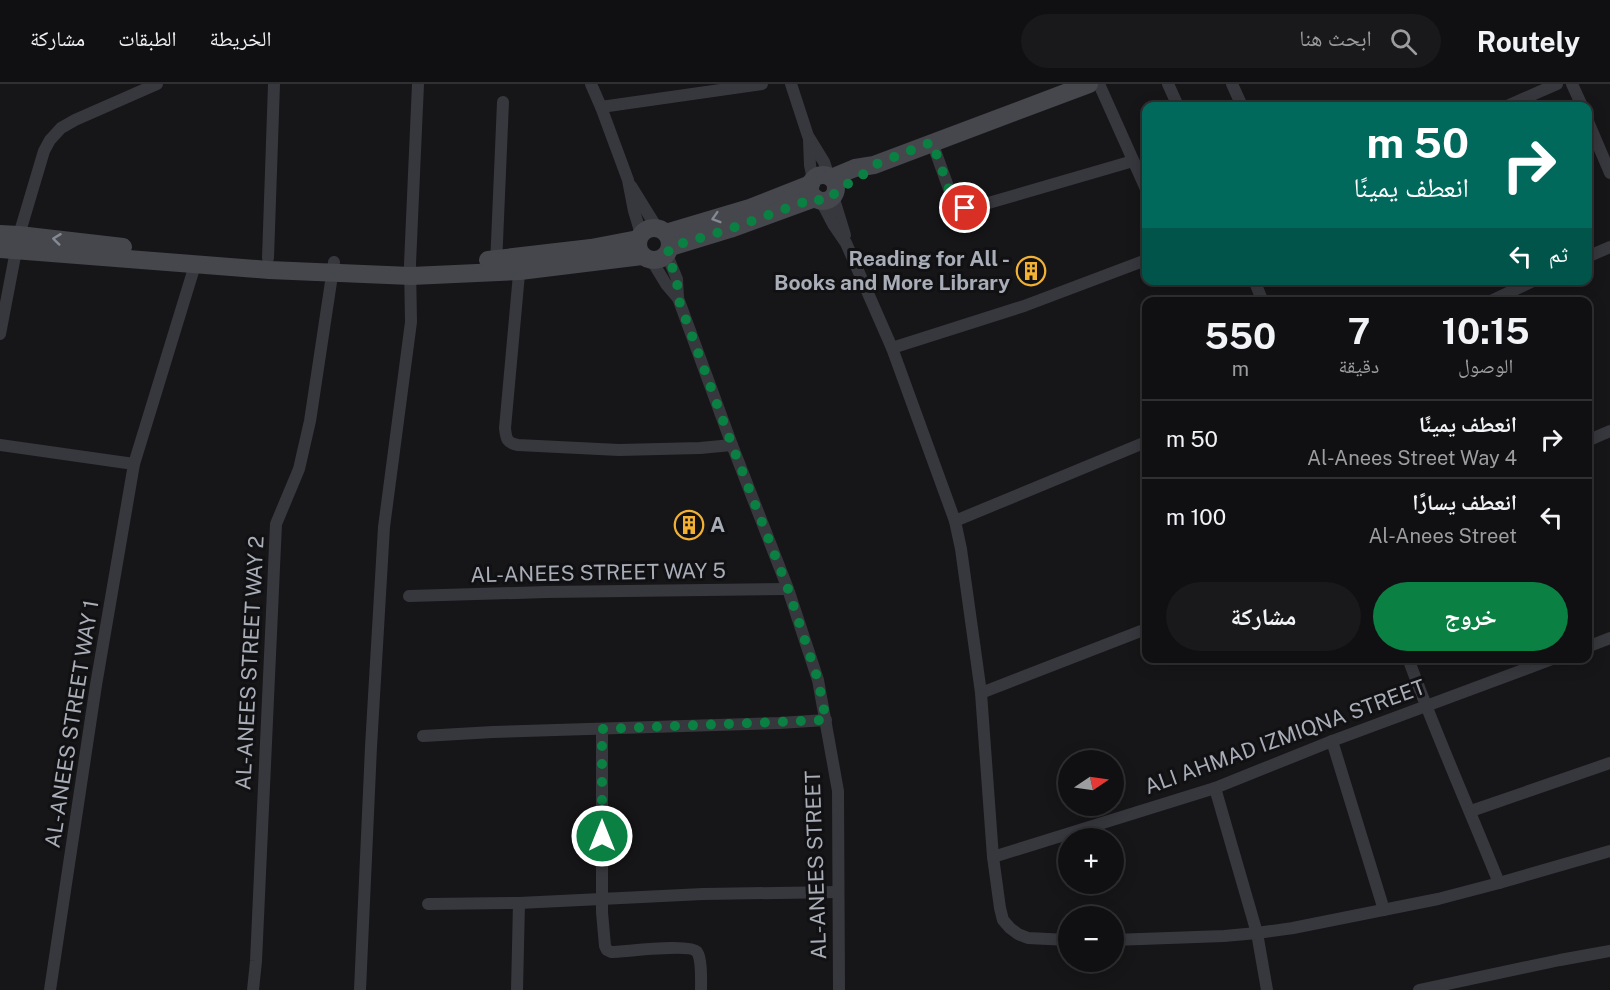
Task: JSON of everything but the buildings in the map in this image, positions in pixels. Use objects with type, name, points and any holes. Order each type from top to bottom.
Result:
[{"type":"street","points":[[0,334],[12,245],[44,151],[50,140],[61,128],[75,120],[157,84]]},
{"type":"street","points":[[268,258],[274,84]]},
{"type":"street","points":[[360,990],[384,527],[411,322],[418,84]]},
{"type":"street","name":"AL-ANEES STREET","points":[[591,84],[654,244],[666,284],[678,298],[788,589],[818,680],[838,791],[839,990]]},
{"type":"street","points":[[601,107],[762,84]]},
{"type":"street","points":[[791,84],[808,136],[824,162],[824,188],[833,224],[846,243],[892,348],[955,521],[962,549],[981,693],[993,857],[1000,908],[1010,928],[1028,938],[1058,940]]},
{"type":"street","points":[[0,234],[12,245],[195,265],[411,270],[520,264],[654,244],[750,208],[824,188],[855,168],[874,165],[1089,84]]},
{"type":"street","points":[[1099,84],[1142,180]]},
{"type":"street","points":[[1168,84],[1176,102]]},
{"type":"street","points":[[1232,84],[1240,102]]},
{"type":"street","points":[[1516,102],[1557,84]]},
{"type":"street","points":[[1572,84],[1580,102]]},
{"type":"street","points":[[496,266],[503,102]]},
{"type":"street","points":[[1592,131],[1610,173]]},
{"type":"street","points":[[932,142],[954,203],[959,208],[978,206],[1133,161]]},
{"type":"street","points":[[12,245],[268,258],[334,268]]},
{"type":"street","points":[[1592,255],[1610,247]]},
{"type":"street","points":[[892,348],[1024,306],[1142,262]]},
{"type":"street","points":[[520,264],[506,428],[506,435],[511,444],[619,450],[732,445]]},
{"type":"street","name":"AL-ANEES STREET WAY 1","points":[[50,990],[96,685],[134,464],[195,265]]},
{"type":"street","name":"AL-ANEES STREET WAY 2","points":[[253,990],[276,524],[299,469],[310,421],[334,268]]},
{"type":"street","points":[[1499,297],[1525,285]]},
{"type":"street","points":[[1592,439],[1610,431]]},
{"type":"street","points":[[955,521],[1142,444]]},
{"type":"street","points":[[0,445],[134,464]]},
{"type":"street","name":"AL-ANEES STREET WAY 5","points":[[409,596],[788,589]]},
{"type":"street","points":[[981,693],[1142,631]]},
{"type":"street","points":[[1592,645],[1610,638]]},
{"type":"street","points":[[1410,663],[1425,706],[1499,884]]},
{"type":"street","name":"ALI AHMAD IZMIQNA STREET","points":[[993,857],[1215,788],[1332,741],[1541,663]]},
{"type":"street","points":[[423,736],[826,720]]},
{"type":"street","points":[[602,729],[602,899],[605,946],[611,952],[690,948],[697,952],[701,990]]},
{"type":"street","points":[[1332,741],[1384,910]]},
{"type":"street","points":[[1470,811],[1610,763]]},
{"type":"street","points":[[1215,788],[1257,933],[1266,990]]},
{"type":"street","points":[[1124,939],[1257,933],[1384,910],[1499,884],[1610,851]]},
{"type":"street","points":[[428,904],[519,903],[703,894],[838,892]]},
{"type":"street","points":[[517,990],[519,903]]},
{"type":"street","points":[[1419,990],[1610,951]]},
{"type":"place","name":"Reading for All - Books and More Library","points":[[1031,271]]},
{"type":"place","name":"A","points":[[689,525]]},
{"type":"route","points":[[602,836],[602,729],[826,720],[818,680],[788,589],[678,298],[677,279],[667,255],[670,247],[730,229],[815,198],[821,201],[828,200],[836,190],[859,178],[874,165],[932,142],[954,203],[959,208],[965,208]]}]
